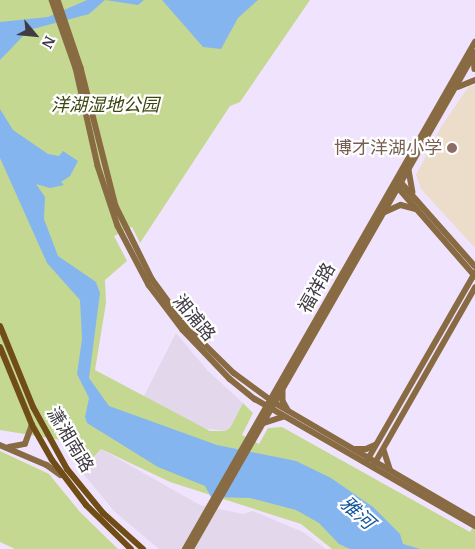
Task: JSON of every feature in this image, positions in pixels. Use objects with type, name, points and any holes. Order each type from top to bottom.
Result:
[{"type":"main road","name":"湘浦路","points":[[56,3],[86,84],[106,175],[132,242],[152,279],[188,328],[256,390],[290,416],[474,523]]},
{"type":"main road","name":"湘浦路","points":[[64,23],[106,194],[132,254],[183,330],[248,394],[269,408],[290,416],[349,447],[367,461]]},
{"type":"main road","name":"福祥路","points":[[281,387],[475,42]]},
{"type":"main road","points":[[475,53],[475,69]]},
{"type":"main road","name":"福祥路","points":[[187,548],[382,215],[397,183],[411,166],[475,53]]},
{"type":"main road","points":[[452,93],[465,82],[475,80]]},
{"type":"main road","points":[[411,166],[408,180],[417,199]]},
{"type":"main road","points":[[397,183],[417,199],[475,266]]},
{"type":"main road","points":[[367,461],[475,275],[422,215],[397,183]]},
{"type":"main road","points":[[382,215],[401,205],[422,215]]},
{"type":"main road","points":[[463,252],[475,256]]},
{"type":"main road","points":[[460,258],[468,278],[463,293]]},
{"type":"main road","points":[[374,465],[475,288]]},
{"type":"main road","points":[[466,304],[475,297]]},
{"type":"main road","name":"潇湘南路","points":[[0,326],[33,407],[67,469],[103,513],[143,549]]},
{"type":"main road","name":"潇湘南路","points":[[0,347],[32,425],[65,478],[99,519],[131,549]]},
{"type":"main road","points":[[256,390],[268,393],[281,387],[283,401],[290,416],[272,418],[258,426]]},
{"type":"main road","points":[[248,394],[259,409],[258,426]]},
{"type":"main road","points":[[0,444],[12,448],[22,446],[29,440],[32,425]]},
{"type":"main road","points":[[349,447],[366,449],[378,441]]},
{"type":"main road","points":[[0,444],[47,465],[65,478]]},
{"type":"main road","points":[[385,446],[385,461],[394,472]]},
{"type":"main road","name":"湘浦路","points":[[374,465],[394,472],[474,523]]},
{"type":"shaded area","name":"博才洋湖小学","points":[[475,85],[474,247],[421,189],[416,175],[441,127],[469,86]]},
{"type":"shaded area","points":[[176,333],[208,371],[243,403],[230,428],[225,431],[202,428],[143,398]]},
{"type":"shaded area","points":[[101,449],[200,505],[243,514],[253,511],[303,532],[326,549],[159,549],[114,511],[81,471]]},
{"type":"green space","name":"洋湖湿地公园","points":[[0,0],[310,0],[240,102],[230,106],[140,243],[132,227],[114,236],[127,261],[105,280],[106,303],[95,370],[210,431],[225,431],[230,428],[243,403],[253,413],[242,435],[259,444],[268,428],[282,427],[470,532],[475,524],[475,549],[332,549],[301,524],[170,482],[101,449],[81,471],[61,440],[0,430]]},
{"type":"green space","points":[[0,451],[49,474],[80,512],[118,549],[15,549],[0,542]]},
{"type":"water","points":[[87,0],[105,0],[89,14],[29,30],[0,60],[0,22],[48,17]]},
{"type":"water","points":[[105,0],[144,0],[138,5]]},
{"type":"water","points":[[162,0],[258,0],[238,18],[221,49],[203,47]]},
{"type":"water","name":"雅河","points":[[0,109],[13,130],[48,154],[59,156],[63,151],[78,161],[70,176],[61,182],[64,185],[50,188],[36,184],[45,197],[44,219],[58,256],[96,282],[100,293],[89,378],[109,406],[217,445],[296,461],[331,478],[373,507],[400,534],[403,544],[420,549],[350,549],[339,544],[319,523],[296,510],[250,498],[211,497],[205,486],[158,467],[87,423],[85,417],[89,398],[77,374],[82,339],[80,300],[47,263],[0,158]]},
{"type":"place","name":"博才洋湖小学","points":[[452,148]]}]
